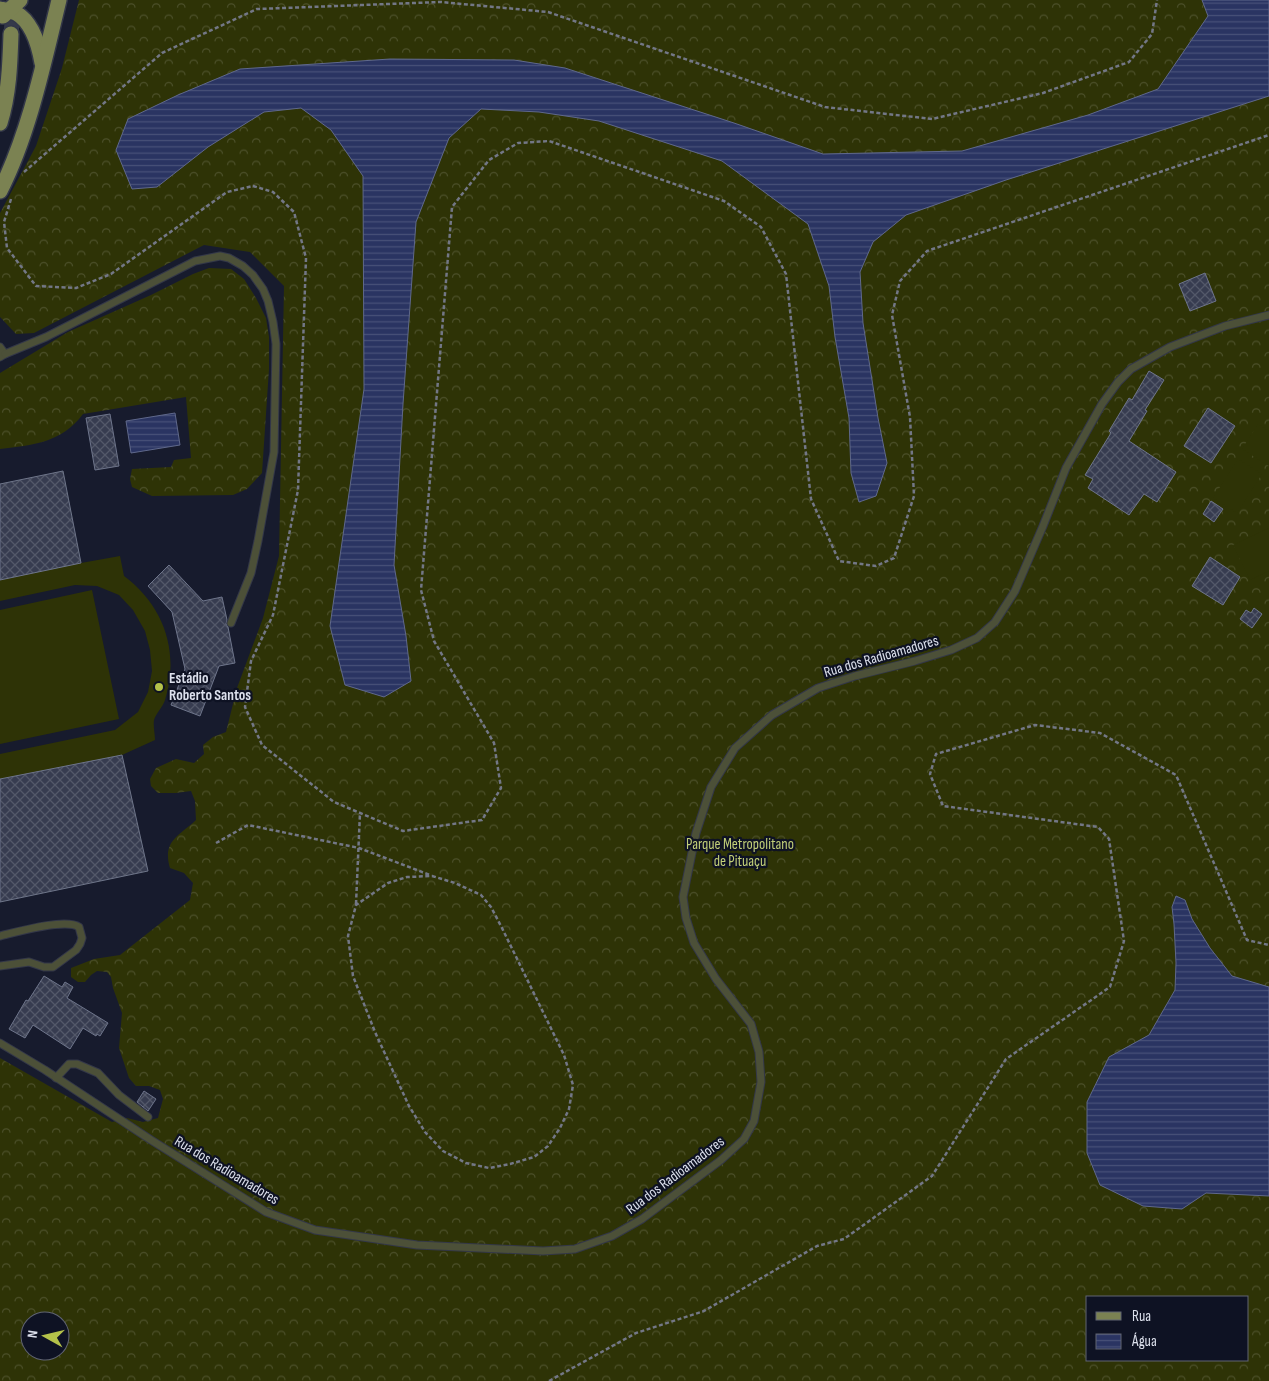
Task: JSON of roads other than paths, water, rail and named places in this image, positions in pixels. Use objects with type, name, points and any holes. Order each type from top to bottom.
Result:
[{"type":"main road","points":[[3,13],[20,0]]},
{"type":"main road","points":[[6,193],[60,0]]},
{"type":"main road","points":[[3,13],[18,14],[33,32],[40,49],[42,67]]},
{"type":"main road","points":[[0,123],[4,112],[10,75],[11,34]]},
{"type":"lane","points":[[0,347],[2,355],[46,337],[195,262],[220,256],[229,258],[243,266],[253,275],[263,289],[268,301],[276,344],[274,452],[251,574],[231,623]]},
{"type":"lane","name":"Rua dos Radioamadores","points":[[0,1043],[266,1212],[315,1230],[417,1245],[542,1251],[575,1249],[612,1236],[642,1219],[721,1160],[744,1139],[754,1121],[761,1082],[759,1052],[751,1024],[716,978],[694,943],[686,918],[683,897],[696,833],[711,787],[736,748],[772,715],[818,688],[854,676],[915,661],[950,650],[978,638],[995,622],[1015,591],[1066,468],[1102,404],[1118,382],[1131,369],[1170,347],[1225,326],[1269,315]]},
{"type":"lane","points":[[0,936],[61,924],[79,927],[82,938],[76,950],[53,967],[44,967],[29,962],[0,966]]},
{"type":"lane","points":[[56,1078],[69,1064],[78,1064],[98,1073],[119,1095],[148,1117]]},
{"type":"water","points":[[1202,0],[1269,0],[1269,96],[1006,180],[906,215],[873,242],[860,272],[863,323],[887,463],[876,496],[859,502],[851,473],[849,418],[835,337],[829,286],[808,224],[722,161],[599,121],[539,112],[481,109],[449,138],[416,222],[394,565],[406,636],[411,681],[384,697],[345,685],[330,626],[364,389],[363,176],[331,130],[301,108],[264,112],[208,147],[157,187],[132,189],[116,150],[128,119],[178,95],[240,69],[390,59],[514,60],[565,68],[823,154],[962,151],[1088,115],[1158,89],[1208,16]]},
{"type":"water","points":[[175,413],[180,445],[131,453],[126,421]]},
{"type":"water","points":[[1176,896],[1185,900],[1192,919],[1210,948],[1232,976],[1269,987],[1269,1196],[1206,1193],[1182,1209],[1143,1206],[1100,1185],[1087,1153],[1087,1102],[1109,1057],[1149,1035],[1175,990],[1176,963],[1172,907]]},
{"type":"tunnel","points":[[11,34],[14,0]]},
{"type":"place","name":"Estádio Roberto Santos","points":[[159,687]]},
{"type":"park label","name":"Parque Metropolitano de Pituaçu","points":[[740,852]]}]
